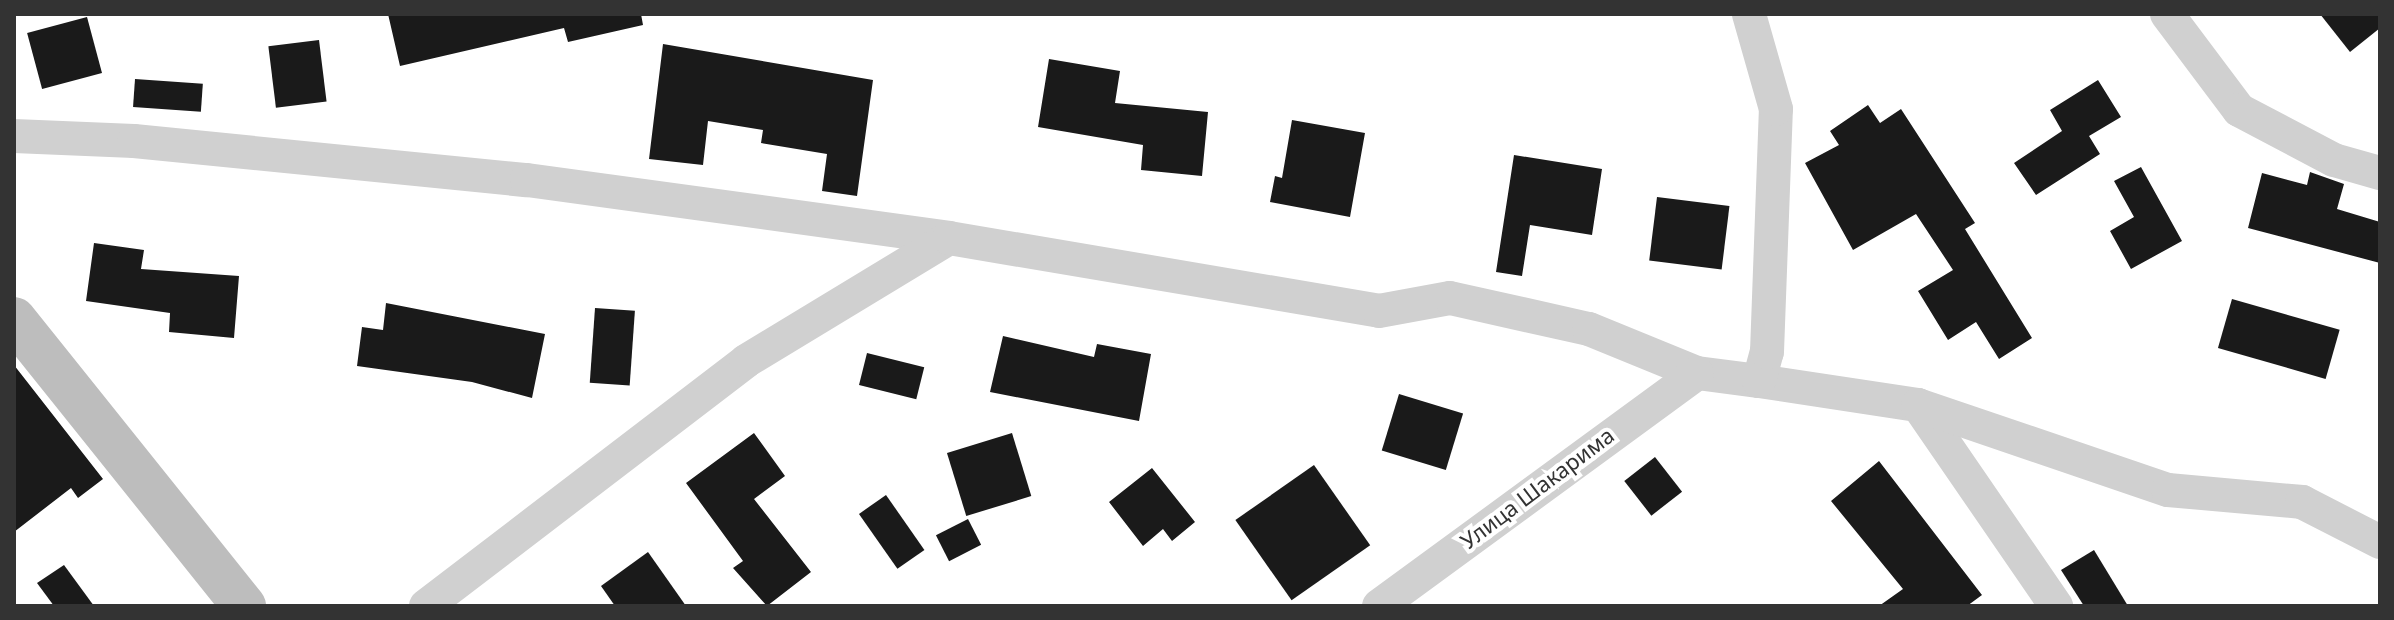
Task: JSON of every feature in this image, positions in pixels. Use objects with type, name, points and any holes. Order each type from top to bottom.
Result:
[{"type":"street","points":[[1749,14],[1776,109],[1767,352],[1759,381]]},
{"type":"street","points":[[2167,14],[2239,110],[2334,160],[2380,173]]},
{"type":"street","points":[[14,136],[134,141],[527,180],[949,238],[1379,311],[1450,298],[1589,329],[1697,373],[1918,405],[2168,490],[2302,502],[2380,542]]},
{"type":"street","points":[[426,606],[746,361],[949,238]]},
{"type":"street","points":[[14,319],[244,606]]},
{"type":"street","name":"Улица Шакарима","points":[[1379,606],[1697,373]]},
{"type":"street","points":[[1918,405],[2056,606]]},
{"type":"building","points":[[388,14],[641,14],[643,25],[568,42],[564,28],[400,66]]},
{"type":"building","points":[[2320,14],[2380,14],[2380,28],[2350,52]]},
{"type":"building","points":[[87,17],[102,73],[42,89],[27,33]]},
{"type":"building","points":[[319,40],[327,102],[276,108],[268,46]]},
{"type":"building","points":[[663,44],[873,80],[857,196],[822,191],[827,154],[761,143],[763,130],[708,121],[703,165],[649,159]]},
{"type":"building","points":[[1049,59],[1120,71],[1115,103],[1208,112],[1202,176],[1141,170],[1143,145],[1038,127]]},
{"type":"building","points":[[135,79],[203,84],[201,112],[133,107]]},
{"type":"building","points":[[2098,80],[2121,117],[2089,136],[2100,154],[2036,195],[2014,163],[2062,131],[2050,110]]},
{"type":"building","points":[[1868,105],[1880,123],[1901,109],[1975,223],[1965,229],[2032,338],[1999,359],[1976,322],[1948,340],[1918,291],[1953,270],[1916,214],[1853,250],[1805,163],[1839,145],[1830,131]]},
{"type":"building","points":[[1292,120],[1365,133],[1350,217],[1270,202],[1275,176],[1282,178]]},
{"type":"building","points":[[1514,155],[1602,169],[1592,235],[1530,225],[1522,276],[1496,272]]},
{"type":"building","points":[[2141,167],[2182,241],[2131,269],[2110,231],[2134,217],[2114,181]]},
{"type":"building","points":[[2310,172],[2344,184],[2337,209],[2380,222],[2380,263],[2248,228],[2262,173],[2307,185]]},
{"type":"building","points":[[1657,197],[1729,206],[1722,269],[1649,261]]},
{"type":"building","points":[[94,243],[144,250],[141,269],[239,276],[234,338],[169,332],[170,313],[86,301]]},
{"type":"building","points":[[2232,299],[2340,330],[2326,379],[2218,348]]},
{"type":"building","points":[[386,303],[545,334],[532,398],[472,382],[357,366],[362,327],[383,330]]},
{"type":"building","points":[[595,308],[635,311],[630,386],[590,383]]},
{"type":"building","points":[[1003,336],[1094,357],[1097,344],[1151,354],[1139,421],[990,392]]},
{"type":"building","points":[[867,353],[924,367],[916,399],[859,385]]},
{"type":"building","points":[[14,365],[103,479],[78,498],[71,488],[14,532]]},
{"type":"building","points":[[1399,394],[1463,414],[1446,470],[1382,450]]},
{"type":"building","points":[[754,433],[785,476],[754,499],[811,572],[767,606],[733,568],[743,561],[686,483]]},
{"type":"building","points":[[1012,433],[1031,496],[966,516],[947,453]]},
{"type":"building","points":[[1655,457],[1682,492],[1651,516],[1624,481]]},
{"type":"building","points":[[1879,461],[1982,595],[1967,606],[1879,606],[1903,589],[1831,501]]},
{"type":"building","points":[[1314,465],[1370,545],[1292,600],[1235,520]]},
{"type":"building","points":[[1152,468],[1195,522],[1172,541],[1163,529],[1143,546],[1109,502]]},
{"type":"building","points":[[886,495],[924,550],[897,569],[859,514]]},
{"type":"building","points":[[968,519],[981,545],[949,561],[936,535]]},
{"type":"building","points":[[2094,550],[2128,606],[2084,606],[2061,570]]},
{"type":"building","points":[[648,552],[686,606],[615,606],[601,586]]},
{"type":"building","points":[[64,565],[94,606],[54,606],[37,583]]}]
